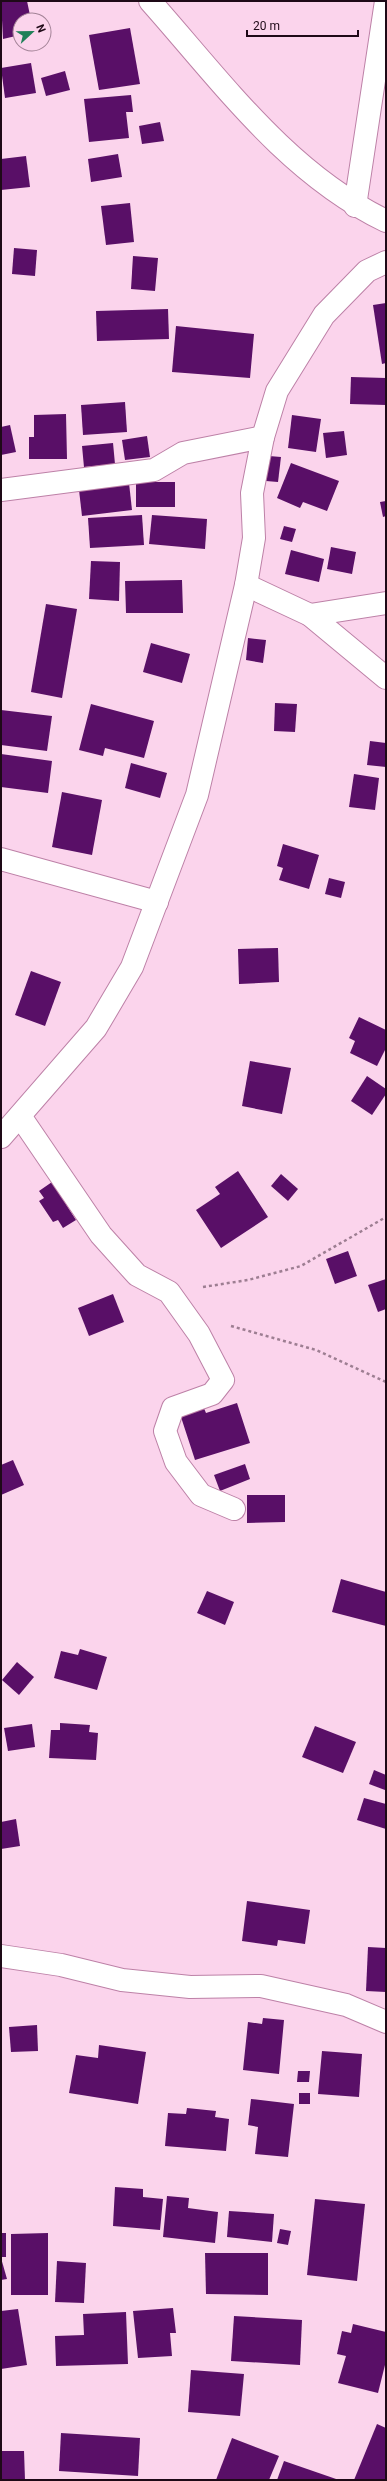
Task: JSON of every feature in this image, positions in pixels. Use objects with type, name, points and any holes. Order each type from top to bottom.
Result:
[{"type":"street","points":[[150,1],[225,88],[292,159],[355,206],[386,221]]},
{"type":"street","points":[[355,206],[386,1]]},
{"type":"street","points":[[1,1137],[96,1028],[132,967],[197,795],[246,585],[254,538],[252,493],[263,437],[277,391],[324,315],[367,272],[386,262]]},
{"type":"street","points":[[1,490],[154,470],[183,453],[263,437]]},
{"type":"street","points":[[246,585],[310,614],[386,678]]},
{"type":"street","points":[[310,614],[386,603]]},
{"type":"street","points":[[1,859],[157,902]]},
{"type":"street","points":[[20,1116],[101,1235],[137,1275],[169,1292],[199,1334],[222,1380],[212,1394],[173,1408],[165,1431],[176,1462],[201,1495],[234,1509]]},
{"type":"street","points":[[1,1956],[61,1965],[122,1980],[190,1987],[261,1986],[346,2005],[386,2022]]},
{"type":"path","points":[[169,1292],[248,1280],[301,1266],[386,1217]]},
{"type":"path","points":[[199,1334],[222,1324],[316,1350],[386,1382]]},
{"type":"building","points":[[1,1],[27,1],[29,12],[12,12],[12,37],[3,39]]},
{"type":"building","points":[[130,28],[140,84],[99,90],[89,35]]},
{"type":"building","points":[[31,63],[36,93],[5,98],[1,68]]},
{"type":"building","points":[[65,71],[70,90],[46,96],[41,78]]},
{"type":"building","points":[[131,95],[133,112],[126,112],[129,138],[89,142],[84,99]]},
{"type":"building","points":[[160,122],[164,141],[142,144],[139,126]]},
{"type":"building","points":[[118,154],[122,177],[91,182],[88,159]]},
{"type":"building","points":[[26,156],[30,187],[1,190],[1,159]]},
{"type":"building","points":[[130,203],[134,242],[106,245],[101,206]]},
{"type":"building","points":[[14,248],[37,250],[35,276],[12,274]]},
{"type":"building","points":[[133,256],[158,258],[155,291],[131,289]]},
{"type":"building","points":[[386,303],[386,363],[382,364],[373,305]]},
{"type":"building","points":[[168,309],[169,339],[97,341],[96,311]]},
{"type":"building","points":[[176,326],[254,334],[250,378],[172,372]]},
{"type":"building","points":[[351,377],[386,378],[386,405],[350,404]]},
{"type":"building","points":[[125,402],[127,432],[83,435],[81,405]]},
{"type":"building","points":[[66,414],[67,459],[29,459],[29,437],[34,437],[34,415]]},
{"type":"building","points":[[292,415],[321,419],[316,452],[288,448]]},
{"type":"building","points":[[10,425],[16,452],[1,455],[1,427]]},
{"type":"building","points":[[344,431],[347,455],[326,458],[323,433]]},
{"type":"building","points":[[147,436],[150,457],[125,460],[122,440]]},
{"type":"building","points":[[113,443],[115,464],[84,467],[82,446]]},
{"type":"building","points":[[269,456],[281,457],[278,482],[266,481]]},
{"type":"building","points":[[291,463],[339,481],[327,511],[303,502],[300,508],[277,498]]},
{"type":"building","points":[[136,482],[175,482],[175,507],[136,507]]},
{"type":"building","points":[[129,483],[132,510],[82,516],[79,490]]},
{"type":"building","points":[[386,501],[386,516],[383,517],[380,502]]},
{"type":"building","points":[[142,515],[144,545],[90,548],[88,518]]},
{"type":"building","points":[[152,515],[207,519],[205,549],[149,544]]},
{"type":"building","points":[[284,526],[296,529],[292,542],[280,539]]},
{"type":"building","points":[[331,547],[356,552],[352,574],[327,569]]},
{"type":"building","points":[[291,550],[324,559],[319,582],[285,574]]},
{"type":"building","points":[[91,561],[120,562],[119,601],[89,599]]},
{"type":"building","points":[[182,580],[183,613],[126,613],[125,581]]},
{"type":"building","points":[[46,604],[77,609],[62,698],[31,692]]},
{"type":"building","points":[[248,638],[266,640],[263,663],[246,660]]},
{"type":"building","points":[[151,643],[190,654],[182,683],[143,672]]},
{"type":"building","points":[[275,703],[297,704],[295,732],[274,731]]},
{"type":"building","points":[[91,704],[154,721],[144,758],[105,748],[103,756],[79,750]]},
{"type":"building","points":[[1,710],[52,716],[47,751],[1,745]]},
{"type":"building","points":[[370,741],[386,743],[386,767],[367,765]]},
{"type":"building","points":[[1,754],[52,761],[48,793],[1,787]]},
{"type":"building","points":[[131,763],[167,773],[160,798],[125,788]]},
{"type":"building","points":[[354,774],[379,778],[375,810],[349,807]]},
{"type":"building","points":[[62,792],[102,800],[92,855],[52,847]]},
{"type":"building","points":[[283,844],[319,855],[309,889],[279,880],[283,868],[277,866]]},
{"type":"building","points":[[329,878],[345,882],[341,898],[325,894]]},
{"type":"building","points":[[278,948],[279,982],[239,984],[238,949]]},
{"type":"building","points":[[31,971],[61,982],[45,1026],[15,1015]]},
{"type":"building","points":[[359,1017],[386,1030],[386,1048],[377,1066],[350,1053],[355,1041],[349,1038]]},
{"type":"building","points":[[250,1061],[291,1068],[282,1114],[242,1106]]},
{"type":"building","points":[[367,1076],[386,1089],[386,1094],[372,1115],[351,1101]]},
{"type":"building","points":[[238,1171],[268,1217],[221,1248],[196,1210],[220,1194],[215,1187]]},
{"type":"building","points":[[281,1174],[298,1189],[288,1201],[271,1186]]},
{"type":"building","points":[[52,1182],[76,1220],[63,1228],[58,1220],[53,1222],[39,1201],[44,1198],[39,1191]]},
{"type":"building","points":[[348,1251],[357,1276],[335,1284],[326,1259]]},
{"type":"building","points":[[386,1279],[386,1309],[378,1312],[368,1285]]},
{"type":"building","points":[[113,1294],[124,1322],[89,1336],[78,1308]]},
{"type":"building","points":[[237,1403],[250,1443],[195,1460],[180,1414],[203,1406],[206,1413]]},
{"type":"building","points":[[13,1460],[24,1485],[1,1495],[1,1465]]},
{"type":"building","points":[[245,1464],[250,1479],[220,1491],[214,1475]]},
{"type":"building","points":[[247,1495],[285,1495],[285,1522],[247,1523]]},
{"type":"building","points":[[341,1579],[386,1592],[386,1626],[332,1612]]},
{"type":"building","points":[[207,1591],[234,1602],[225,1625],[197,1613]]},
{"type":"building","points":[[80,1649],[107,1657],[97,1690],[54,1678],[61,1651],[78,1655]]},
{"type":"building","points":[[17,1662],[34,1677],[19,1695],[2,1680]]},
{"type":"building","points":[[60,1723],[90,1725],[89,1732],[98,1733],[96,1760],[49,1758],[51,1730],[60,1730]]},
{"type":"building","points":[[32,1724],[35,1747],[8,1751],[4,1728]]},
{"type":"building","points":[[315,1726],[356,1742],[343,1773],[302,1757]]},
{"type":"building","points":[[374,1770],[386,1775],[385,1790],[369,1784]]},
{"type":"building","points":[[364,1798],[386,1804],[386,1829],[357,1820]]},
{"type":"building","points":[[16,1819],[20,1846],[1,1849],[1,1822]]},
{"type":"building","points":[[247,1901],[310,1910],[305,1944],[278,1940],[277,1946],[242,1941]]},
{"type":"building","points":[[368,1947],[386,1948],[386,1992],[366,1991]]},
{"type":"building","points":[[263,2018],[284,2020],[279,2074],[243,2070],[248,2022],[262,2024]]},
{"type":"building","points":[[37,2025],[38,2051],[11,2052],[9,2027]]},
{"type":"building","points":[[99,2045],[146,2052],[138,2104],[69,2093],[76,2055],[98,2058]]},
{"type":"building","points":[[322,2051],[362,2054],[359,2097],[318,2094]]},
{"type":"building","points":[[298,2071],[310,2071],[309,2082],[297,2082]]},
{"type":"building","points":[[299,2093],[310,2093],[310,2104],[299,2104]]},
{"type":"building","points":[[251,2099],[294,2104],[288,2157],[255,2154],[258,2127],[248,2125]]},
{"type":"building","points":[[187,2108],[216,2111],[215,2117],[229,2119],[226,2151],[165,2146],[168,2113],[186,2114]]},
{"type":"building","points":[[115,2187],[143,2189],[143,2197],[163,2199],[160,2230],[113,2226]]},
{"type":"building","points":[[167,2196],[189,2198],[188,2208],[218,2212],[215,2243],[163,2237]]},
{"type":"building","points":[[315,2199],[365,2204],[357,2281],[307,2275]]},
{"type":"building","points":[[229,2211],[274,2214],[272,2242],[227,2237]]},
{"type":"building","points":[[280,2229],[291,2231],[288,2245],[277,2243]]},
{"type":"building","points":[[1,2233],[6,2233],[6,2257],[1,2257]]},
{"type":"building","points":[[48,2233],[48,2295],[11,2295],[11,2234]]},
{"type":"building","points":[[205,2253],[268,2253],[268,2295],[206,2294]]},
{"type":"building","points":[[1,2258],[7,2279],[1,2280]]},
{"type":"building","points":[[57,2261],[86,2263],[84,2303],[55,2302]]},
{"type":"building","points":[[173,2308],[176,2333],[170,2333],[172,2356],[138,2358],[133,2311]]},
{"type":"building","points":[[18,2309],[27,2365],[1,2369],[1,2311]]},
{"type":"building","points":[[126,2312],[128,2364],[56,2366],[55,2336],[84,2335],[83,2314]]},
{"type":"building","points":[[234,2316],[302,2320],[300,2365],[231,2361]]},
{"type":"building","points":[[353,2324],[386,2332],[386,2361],[378,2393],[338,2383],[346,2356],[337,2354],[342,2331],[351,2333]]},
{"type":"building","points":[[191,2370],[244,2374],[240,2416],[188,2412]]},
{"type":"building","points":[[377,2424],[386,2428],[386,2480],[354,2480]]},
{"type":"building","points":[[61,2433],[140,2438],[138,2476],[59,2471]]},
{"type":"building","points":[[232,2438],[279,2456],[269,2480],[216,2480]]},
{"type":"building","points":[[1,2451],[24,2451],[25,2480],[1,2480]]},
{"type":"building","points":[[284,2461],[339,2480],[277,2480]]}]
